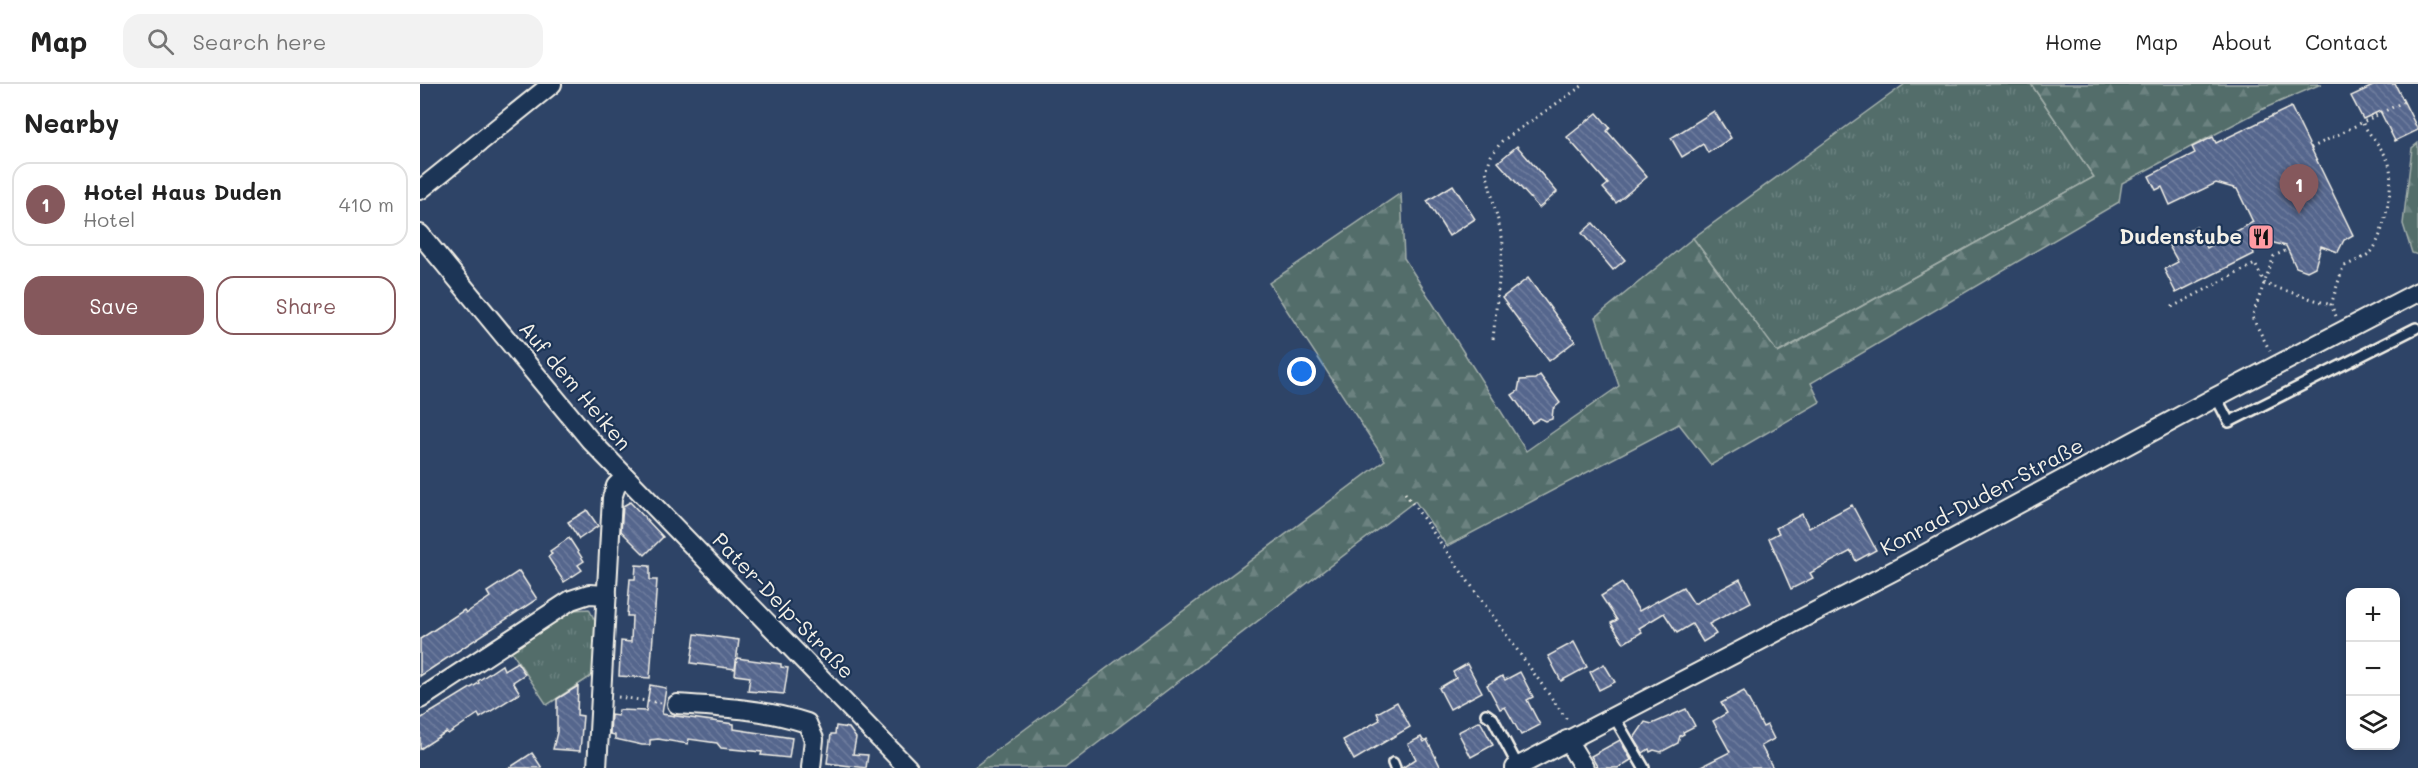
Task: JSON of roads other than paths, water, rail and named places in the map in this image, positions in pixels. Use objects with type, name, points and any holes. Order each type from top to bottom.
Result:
[{"type":"street","points":[[420,190],[552,84]]},
{"type":"street","name":"Auf dem Heiken","points":[[420,234],[624,478],[616,486],[612,498],[597,768]]},
{"type":"street","name":"Konrad-Duden-Straße","points":[[1516,767],[1901,567],[2278,364],[2418,292]]},
{"type":"street","name":"Pater-Delp-Straße","points":[[624,478],[908,768]]},
{"type":"street","points":[[420,699],[571,600],[589,594],[607,595]]},
{"type":"street","points":[[677,705],[732,708],[787,716],[807,723],[814,739],[812,768]]},
{"type":"street","points":[[1572,737],[1584,768]]},
{"type":"lane","points":[[2216,397],[2229,422],[2416,328]]},
{"type":"lane","points":[[1486,714],[1492,719],[1516,767]]},
{"type":"lane","points":[[1613,715],[1644,768]]},
{"type":"place","name":"Hotel Haus Duden","points":[[2299,214]]},
{"type":"place","name":"Dudenstube","points":[[2261,237]]}]
